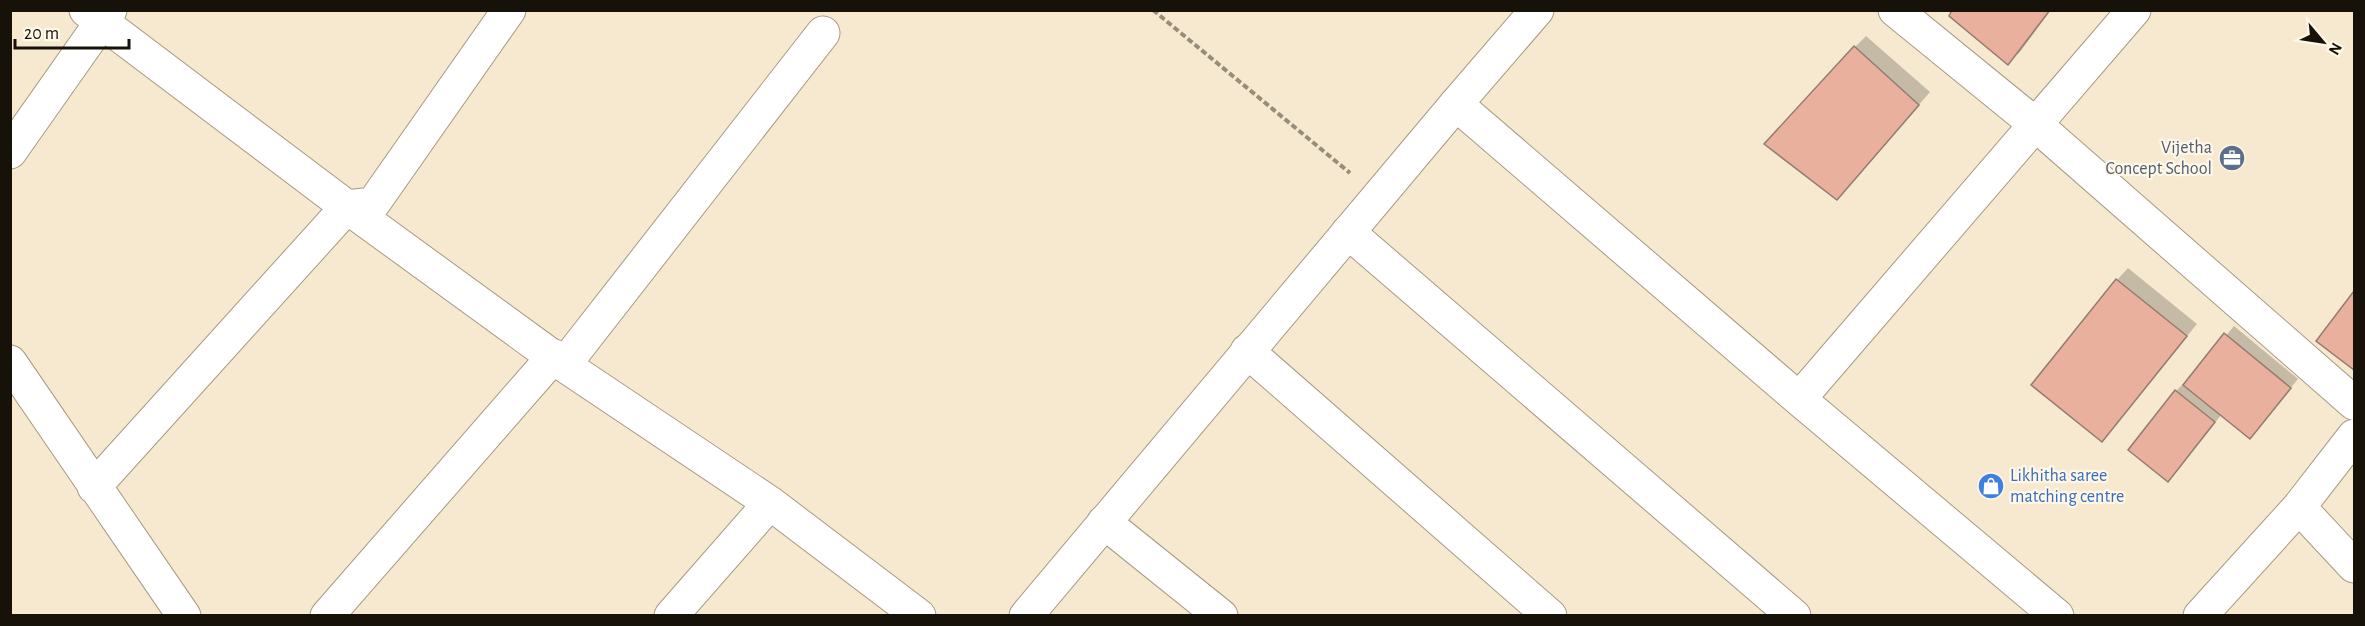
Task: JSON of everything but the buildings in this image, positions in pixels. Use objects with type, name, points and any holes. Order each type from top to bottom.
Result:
[{"type":"street","points":[[94,487],[347,207],[373,204],[509,10]]},
{"type":"street","points":[[1026,615],[1378,196],[1538,10]]},
{"type":"street","points":[[1895,10],[2035,124],[2355,403]]},
{"type":"street","points":[[1799,399],[2134,10]]},
{"type":"street","points":[[10,152],[100,14],[347,207],[559,361],[770,503],[919,615]]},
{"type":"street","points":[[327,615],[559,361],[823,33]]},
{"type":"street","points":[[1456,104],[1799,399],[2056,615]]},
{"type":"street","points":[[1348,232],[1794,615]]},
{"type":"street","points":[[1247,351],[1550,615]]},
{"type":"street","points":[[10,362],[184,615]]},
{"type":"street","points":[[2200,615],[2299,507],[2355,436]]},
{"type":"street","points":[[672,615],[770,503]]},
{"type":"street","points":[[2299,507],[2355,566]]},
{"type":"street","points":[[1104,522],[1221,615]]},
{"type":"path","points":[[1153,10],[1378,196]]},
{"type":"place","name":"Vijetha Concept School","points":[[2232,158]]},
{"type":"place","name":"Likhitha saree matching centre","points":[[1991,486]]}]
